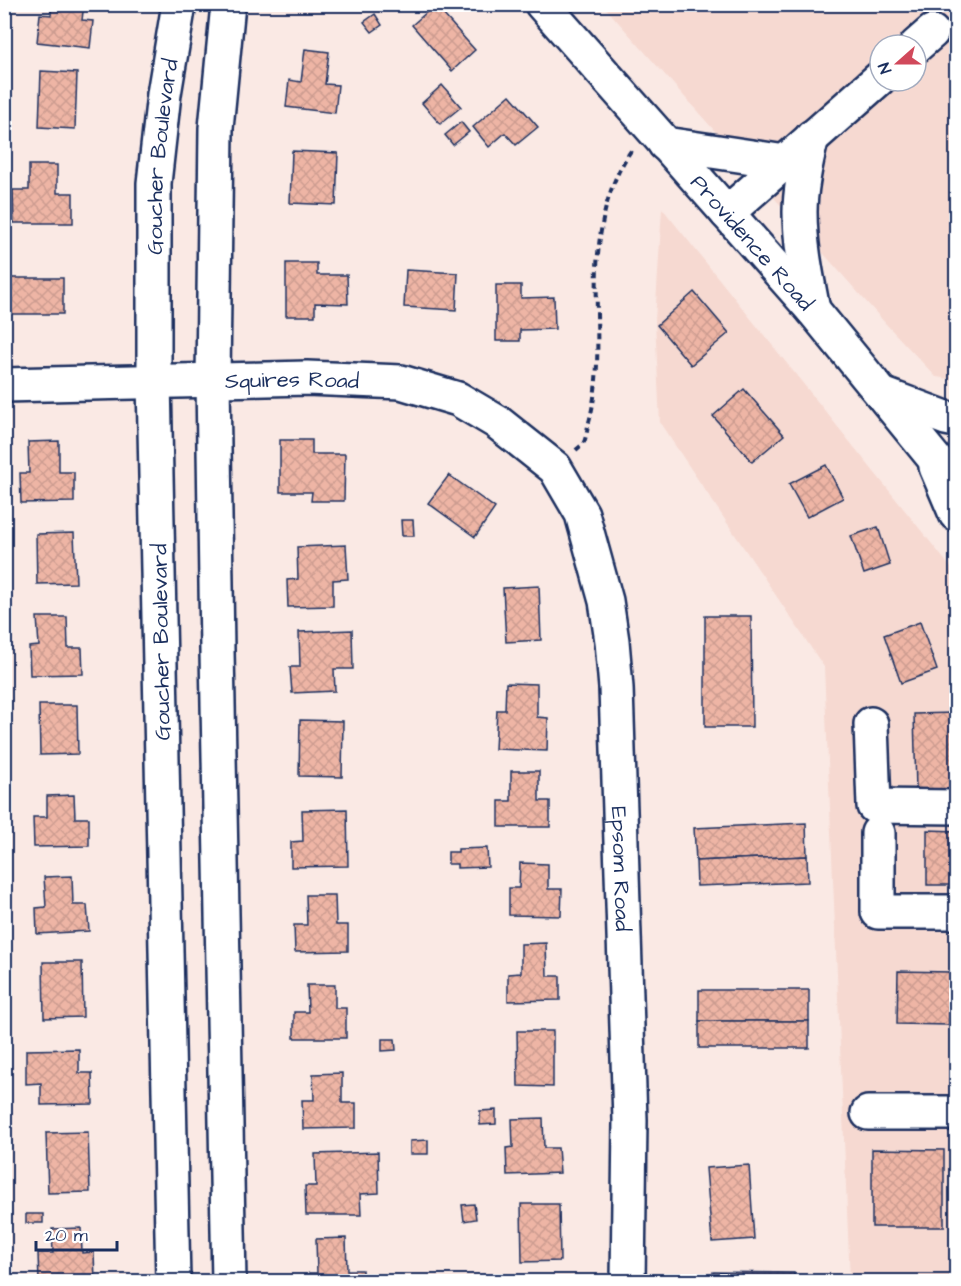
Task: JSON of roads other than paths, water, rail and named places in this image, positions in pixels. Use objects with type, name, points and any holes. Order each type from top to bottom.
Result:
[{"type":"main road","name":"Goucher Boulevard","points":[[173,1281],[154,381],[154,183],[164,94],[179,4]]},
{"type":"main road","points":[[228,4],[216,128],[213,380],[216,651],[229,1281]]},
{"type":"main road","name":"Providence Road","points":[[542,4],[813,310],[957,485]]},
{"type":"main road","points":[[727,213],[868,88]]},
{"type":"main road","points":[[657,135],[785,162]]},
{"type":"main road","points":[[812,137],[804,168],[800,211],[803,250],[813,310]]},
{"type":"main road","name":"Squires Road","points":[[4,385],[307,378],[401,382],[458,399],[498,422],[555,468]]},
{"type":"main road","points":[[882,394],[957,420]]},
{"type":"main road","points":[[931,454],[957,514]]},
{"type":"main road","name":"Epsom Road","points":[[555,468],[582,514],[606,600],[612,641],[616,688],[630,1120],[628,1281]]},
{"type":"main road","points":[[871,724],[874,806],[957,807]]},
{"type":"main road","points":[[878,833],[878,912],[957,912]]},
{"type":"main road","points":[[868,1113],[957,1113]]}]
